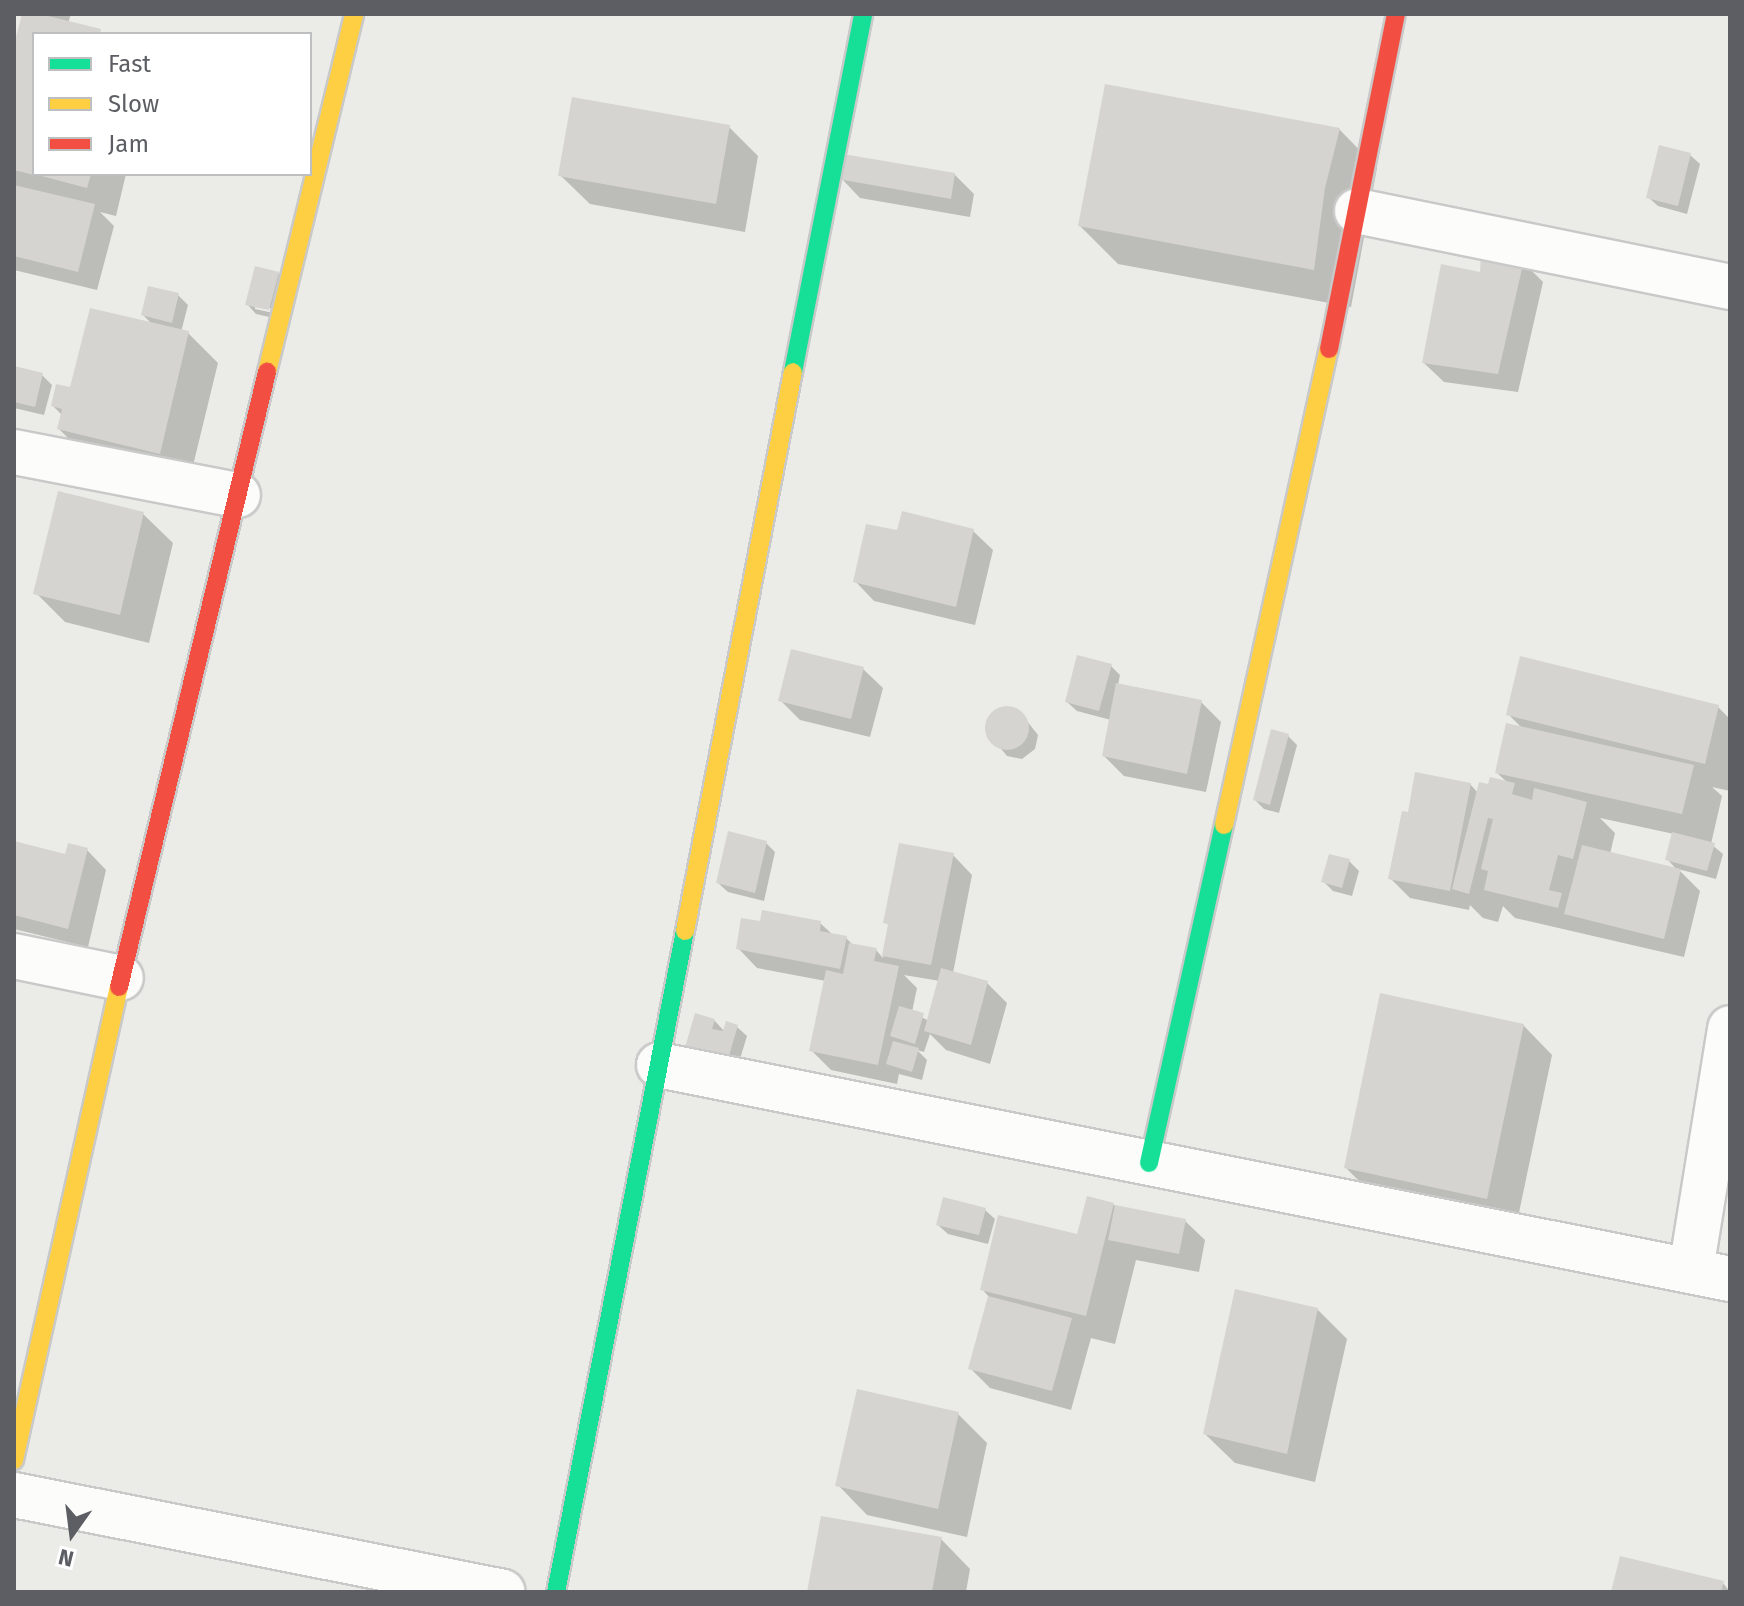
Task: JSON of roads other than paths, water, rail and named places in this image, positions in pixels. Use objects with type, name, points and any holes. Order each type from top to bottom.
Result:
[{"type":"street","points":[[14,1460],[121,978],[354,14]]},
{"type":"street","points":[[556,1592],[863,14]]},
{"type":"street","points":[[1149,1163],[1357,211],[1396,14]]},
{"type":"street","points":[[1357,211],[1730,287]]},
{"type":"street","points":[[14,452],[238,495]]},
{"type":"street","points":[[14,956],[121,978]]},
{"type":"street","points":[[659,1065],[1710,1274],[1730,1028]]},
{"type":"street","points":[[14,1495],[502,1592]]}]
